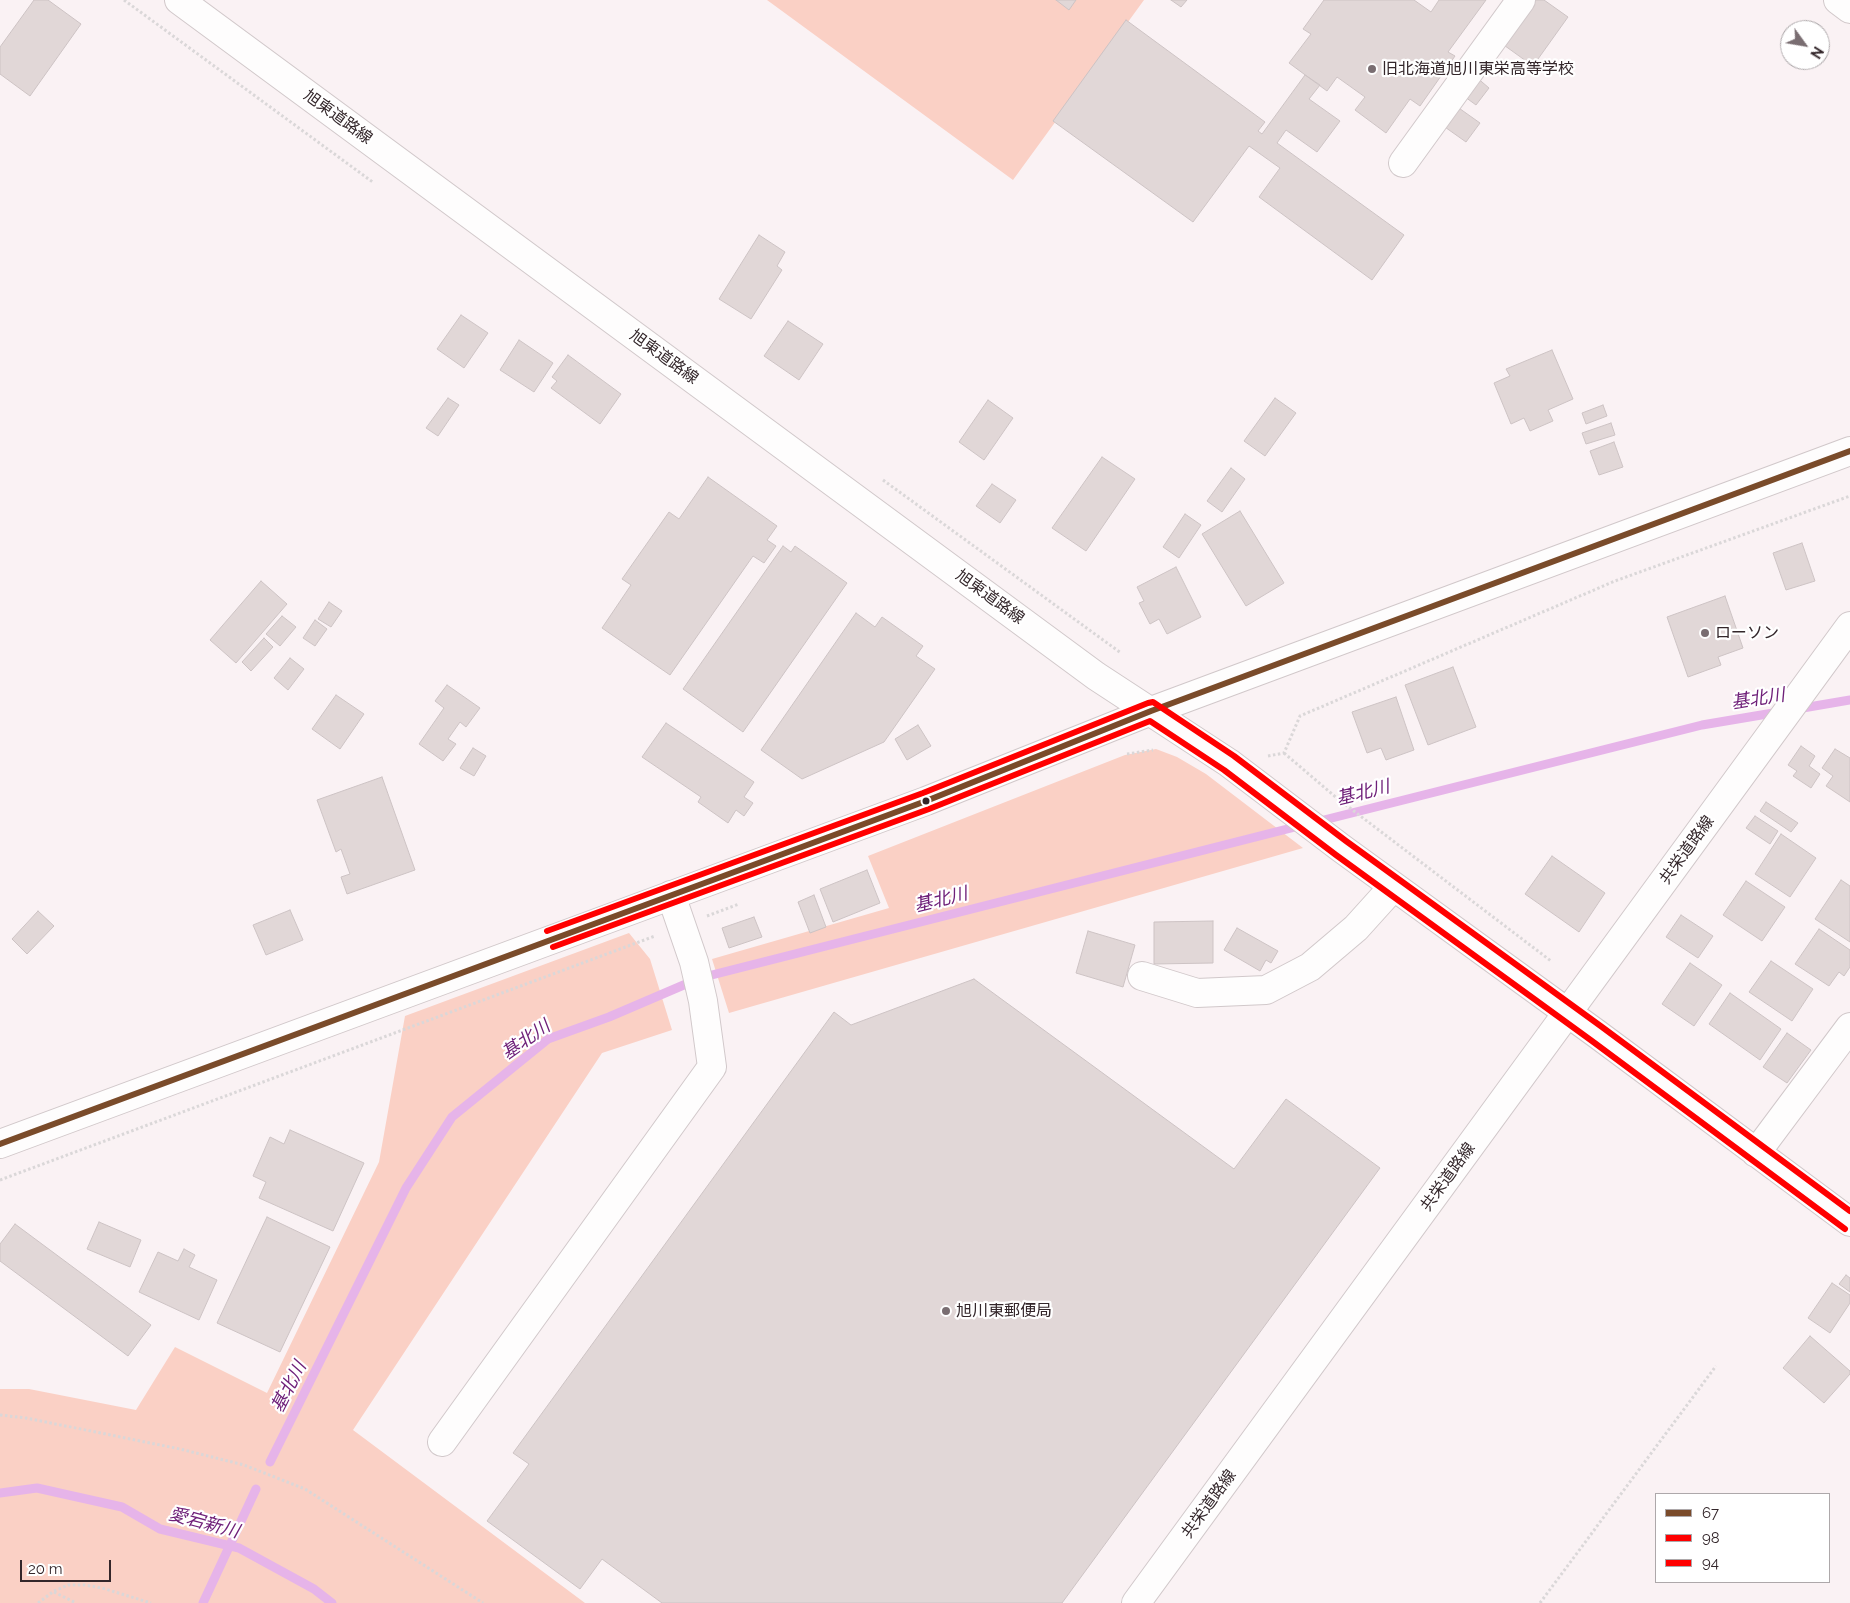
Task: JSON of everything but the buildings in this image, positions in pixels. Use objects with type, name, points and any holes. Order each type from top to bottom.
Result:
[{"type":"street","name":"旭東道路線","points":[[179,0],[1088,670],[1229,762],[1393,887],[1568,1013],[1850,1222]]},
{"type":"street","points":[[1403,162],[1521,0]]},
{"type":"street","points":[[1838,0],[1850,9]]},
{"type":"street","points":[[0,1144],[926,801],[1151,711],[1850,451]]},
{"type":"street","name":"共栄道路線","points":[[1136,1603],[1850,626]]},
{"type":"street","points":[[1142,976],[1198,993],[1266,990],[1310,967],[1356,928],[1393,887]]},
{"type":"street","points":[[442,1442],[712,1067],[703,1001],[694,962],[671,895]]},
{"type":"street","points":[[1756,1153],[1850,1027]]},
{"type":"path","points":[[1284,753],[1300,716],[1615,581],[1850,496]]},
{"type":"path","points":[[1125,755],[1156,750]]},
{"type":"path","points":[[1229,762],[1284,753]]},
{"type":"path","points":[[1284,753],[1338,800],[1551,961]]},
{"type":"path","points":[[0,1180],[746,902]]},
{"type":"path","points":[[1540,1603],[1716,1366]]},
{"type":"path","points":[[0,1415],[43,1421],[180,1448],[244,1465],[305,1490],[483,1603]]},
{"type":"path","points":[[38,1603],[54,1591],[68,1585],[85,1585],[120,1592],[151,1603]]},
{"type":"path","points":[[54,1591],[76,1603]]},
{"type":"shaded area","points":[[767,0],[1144,0],[1013,180]]},
{"type":"shaded area","points":[[1156,749],[1177,757],[1206,774],[1303,848],[729,1013],[712,959],[889,908],[868,856],[1125,755]]},
{"type":"shaded area","points":[[629,933],[650,959],[672,1030],[602,1053],[353,1430],[585,1603],[0,1603],[0,1389],[29,1389],[136,1410],[175,1347],[267,1393],[379,1162],[405,1016]]},
{"type":"waterway","name":"基北川","points":[[1797,709],[1850,700]]},
{"type":"waterway","name":"基北川","points":[[1316,822],[1702,725],[1779,712]]},
{"type":"waterway","name":"基北川","points":[[270,1462],[406,1188],[452,1117],[548,1039],[609,1017],[700,978],[1303,825]]},
{"type":"waterway","name":"愛宕新川","points":[[0,1493],[37,1488],[122,1507],[160,1529],[239,1548],[314,1589],[332,1603]]},
{"type":"waterway","name":"愛宕新川","points":[[203,1603],[256,1489]]},
{"type":"transit line","name":"67","points":[[0,1144],[926,801],[1151,711],[1850,451]]},
{"type":"transit line","name":"94","points":[[547,931],[923,793],[1153,702],[1234,756],[1346,841],[1602,1027],[1850,1211]]},
{"type":"transit line","name":"98","points":[[553,947],[929,809],[1150,721],[1224,770],[1336,855],[1592,1041],[1845,1229]]},
{"type":"place","name":"旧北海道旭川東栄高等学校","points":[[1372,69]]},
{"type":"place","name":"ローソン","points":[[1705,633]]},
{"type":"place","name":"旭川東郵便局","points":[[946,1311]]}]
